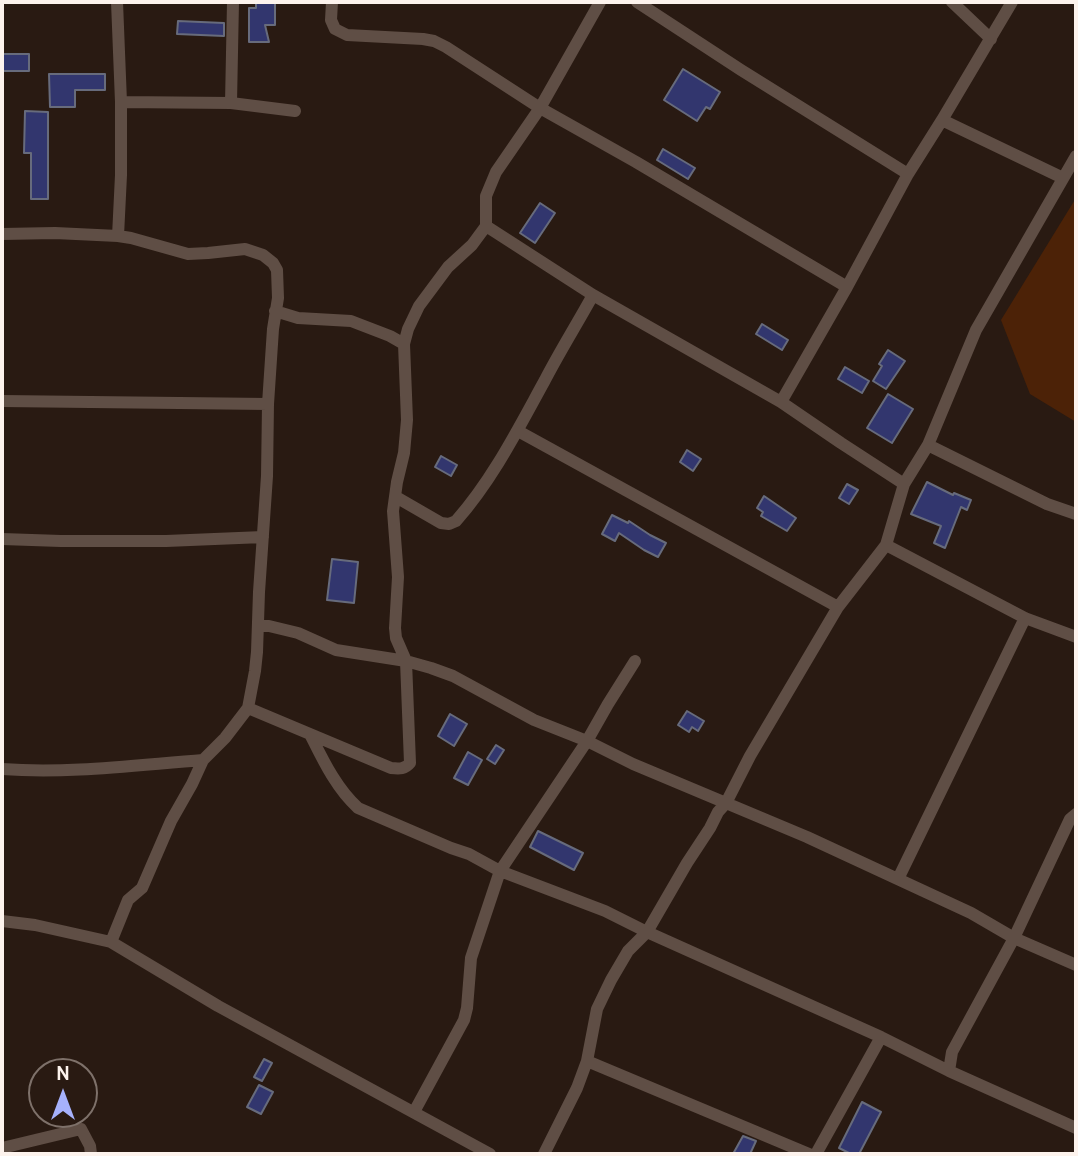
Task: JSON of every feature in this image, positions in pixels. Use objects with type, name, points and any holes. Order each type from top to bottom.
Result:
[{"type":"street","points":[[117,2],[121,102],[118,236]]},
{"type":"street","points":[[231,103],[233,2]]},
{"type":"street","points":[[332,2],[331,20],[335,29],[347,35],[434,41],[446,47],[540,108],[848,287]]},
{"type":"street","points":[[248,708],[391,768],[406,768],[410,763],[406,662],[396,638],[395,628],[398,577],[393,511],[407,420],[404,344],[419,306],[448,267],[472,245],[486,226],[486,196],[496,172],[540,108],[600,2]]},
{"type":"street","points":[[637,2],[908,174]]},
{"type":"street","points":[[952,2],[991,39]]},
{"type":"street","points":[[781,402],[848,287],[908,174],[1012,2]]},
{"type":"street","points":[[121,102],[231,103],[295,111]]},
{"type":"street","points":[[942,120],[1063,178]]},
{"type":"street","points":[[544,1154],[577,1088],[587,1061],[597,1009],[628,951],[647,932],[718,812],[726,803],[750,756],[838,607],[886,545],[904,484],[928,445],[976,330],[1076,156]]},
{"type":"street","points":[[486,226],[593,295],[781,402],[904,484]]},
{"type":"street","points":[[2,234],[118,236],[188,254],[245,249],[262,255],[273,263],[277,270],[278,298],[268,404],[258,626],[255,671],[248,708],[225,738],[203,760],[171,821],[142,888],[128,900],[110,942]]},
{"type":"street","points":[[396,497],[442,523],[456,521],[485,484],[518,431],[593,295]]},
{"type":"street","points":[[275,311],[298,318],[351,321],[382,332],[404,344]]},
{"type":"street","points":[[2,401],[268,404]]},
{"type":"street","points":[[518,431],[838,607]]},
{"type":"street","points":[[928,445],[1047,504],[1076,514]]},
{"type":"street","points":[[2,539],[166,541],[263,537]]},
{"type":"street","points":[[886,545],[1026,618],[1076,637]]},
{"type":"street","points":[[898,879],[1026,618]]},
{"type":"street","points":[[258,626],[298,633],[335,650],[406,662],[453,676],[534,720],[807,837],[971,914],[1014,938],[1076,965]]},
{"type":"street","points":[[414,1112],[464,1020],[471,958],[500,871],[587,741],[635,661]]},
{"type":"street","points":[[310,734],[327,769],[349,801],[358,808],[469,854],[500,871],[606,911],[1076,1128]]},
{"type":"street","points":[[2,769],[99,768],[203,760]]},
{"type":"street","points":[[949,1070],[952,1052],[1014,938],[1070,819],[1076,815]]},
{"type":"street","points":[[2,921],[35,925],[110,942],[218,1006],[490,1154]]},
{"type":"street","points":[[816,1154],[881,1037]]},
{"type":"street","points":[[587,1061],[809,1154]]},
{"type":"street","points":[[2,1148],[81,1129],[91,1154]]},
{"type":"shaded area","points":[[1076,198],[1076,422],[1030,394],[1001,320]]},
{"type":"building","points":[[256,2],[275,2],[275,25],[265,25],[269,42],[249,42],[249,8],[256,8]]},
{"type":"building","points":[[178,21],[224,23],[224,36],[177,34]]},
{"type":"building","points":[[2,54],[29,54],[29,71],[2,71]]},
{"type":"building","points":[[683,69],[720,92],[710,109],[706,107],[697,121],[664,100]]},
{"type":"building","points":[[49,74],[105,74],[105,90],[75,90],[75,107],[50,107]]},
{"type":"building","points":[[25,111],[48,112],[48,199],[31,199],[31,153],[24,153]]},
{"type":"building","points":[[663,149],[695,168],[688,179],[657,160]]},
{"type":"building","points":[[540,203],[555,213],[535,243],[520,233]]},
{"type":"building","points":[[762,324],[788,340],[782,350],[756,334]]},
{"type":"building","points":[[888,350],[905,361],[886,389],[873,381]]},
{"type":"building","points":[[845,367],[869,381],[862,393],[838,379]]},
{"type":"building","points":[[888,394],[913,409],[892,443],[867,428]]},
{"type":"building","points":[[687,450],[701,459],[693,471],[680,462]]},
{"type":"building","points":[[441,456],[457,465],[451,476],[435,467]]},
{"type":"building","points":[[927,482],[953,495],[954,493],[971,500],[967,510],[961,507],[945,548],[934,543],[941,526],[911,514]]},
{"type":"building","points":[[847,484],[858,490],[849,504],[839,498]]},
{"type":"building","points":[[764,496],[796,518],[787,531],[761,516],[763,512],[757,508]]},
{"type":"building","points":[[612,515],[628,523],[629,521],[666,543],[658,557],[619,533],[615,541],[602,534]]},
{"type":"building","points":[[332,559],[358,562],[354,603],[327,600]]},
{"type":"building","points":[[687,711],[704,721],[698,731],[692,727],[689,732],[678,725]]},
{"type":"building","points":[[450,714],[467,724],[454,746],[438,736]]},
{"type":"building","points":[[496,745],[504,750],[495,764],[487,759]]},
{"type":"building","points":[[468,752],[482,760],[468,785],[454,778]]},
{"type":"building","points":[[538,831],[583,853],[574,870],[530,847]]},
{"type":"building","points":[[264,1059],[272,1063],[262,1081],[254,1077]]},
{"type":"building","points":[[259,1085],[273,1092],[261,1114],[247,1107]]},
{"type":"building","points":[[862,1102],[881,1112],[859,1154],[851,1154],[839,1148]]},
{"type":"building","points":[[743,1136],[756,1141],[750,1154],[733,1154]]}]
